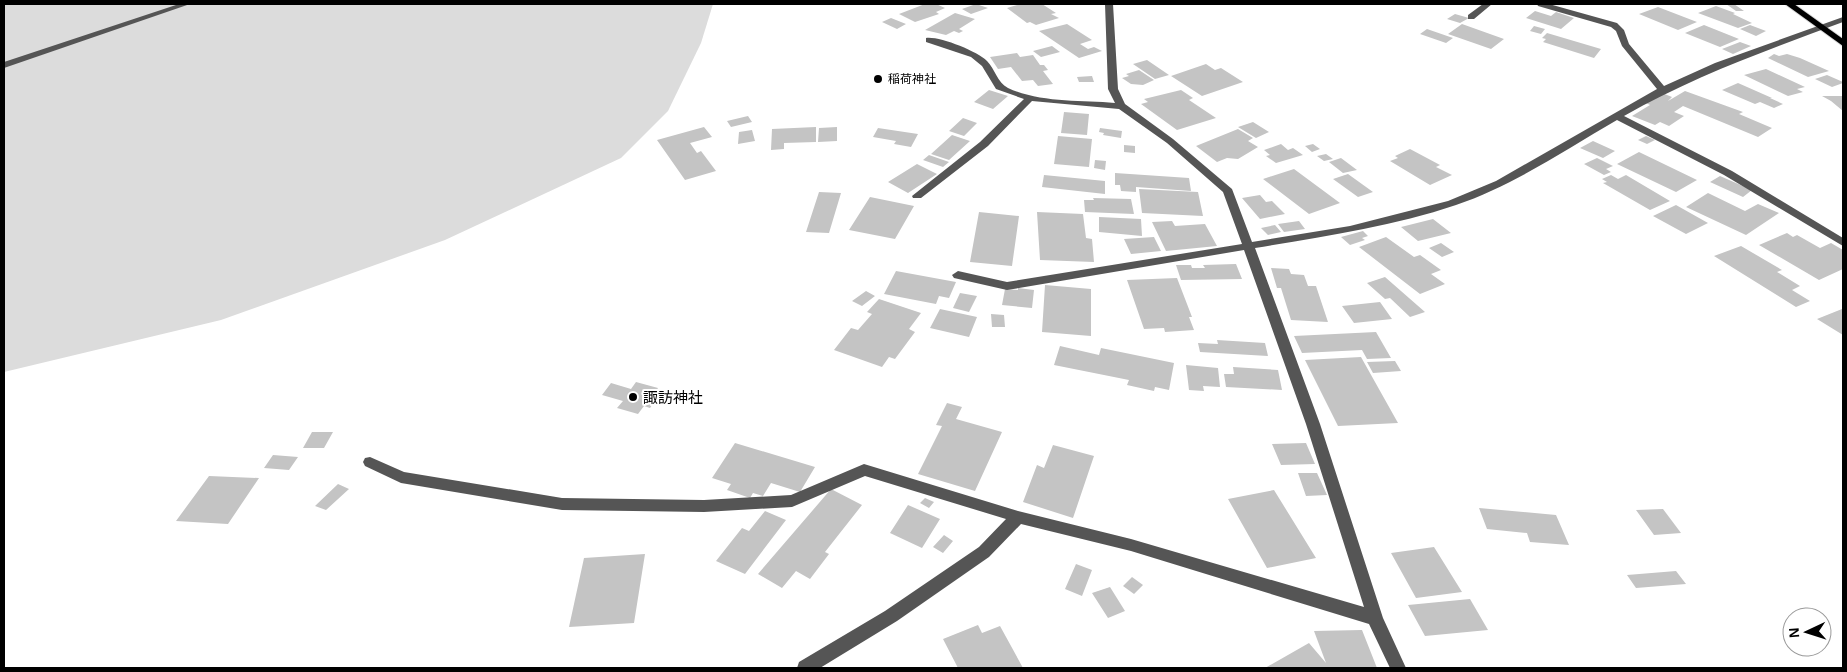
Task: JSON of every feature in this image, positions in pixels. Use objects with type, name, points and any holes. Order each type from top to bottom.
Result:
[{"type":"main road","points":[[1789,4],[1843,43]]},
{"type":"street","points":[[4,65],[186,4]]},
{"type":"street","points":[[1109,4],[1113,89],[1121,106],[1170,141],[1228,191],[1246,245],[1313,424],[1375,618],[1398,668]]},
{"type":"street","points":[[1471,17],[1488,4]]},
{"type":"street","points":[[1541,4],[1614,25],[1620,30],[1625,44],[1662,90]]},
{"type":"street","points":[[958,275],[1007,286],[1350,229],[1452,203],[1500,183],[1662,90],[1718,65],[1843,19]]},
{"type":"street","points":[[929,40],[960,49],[984,63],[994,80],[1002,88],[1030,98],[1121,106]]},
{"type":"street","points":[[917,196],[984,144],[1030,98]]},
{"type":"street","points":[[1617,116],[1728,173],[1843,243]]},
{"type":"street","points":[[370,462],[401,477],[562,504],[704,506],[792,501],[864,470],[1018,517],[1130,545],[1375,618]]},
{"type":"street","points":[[805,668],[891,616],[984,552],[1018,517]]},
{"type":"shaded area","points":[[4,4],[713,4],[701,43],[668,111],[621,158],[445,240],[221,320],[4,372]]},
{"type":"building","points":[[925,4],[936,4],[945,8],[936,12],[939,14],[915,22],[899,14]]},
{"type":"building","points":[[976,4],[988,8],[971,14],[962,9]]},
{"type":"building","points":[[1021,4],[1042,4],[1056,13],[1051,14],[1059,18],[1036,25],[1030,22],[1027,23],[1007,8]]},
{"type":"building","points":[[1726,4],[1734,4],[1744,11],[1736,11]]},
{"type":"building","points":[[1716,6],[1735,13],[1733,14],[1752,23],[1738,28],[1698,13]]},
{"type":"building","points":[[1658,7],[1697,22],[1678,30],[1639,14]]},
{"type":"building","points":[[1535,11],[1551,16],[1556,12],[1574,18],[1561,29],[1526,18]]},
{"type":"building","points":[[955,13],[975,19],[959,29],[963,31],[959,33],[954,31],[946,35],[925,30]]},
{"type":"building","points":[[1455,14],[1469,18],[1460,23],[1447,19]]},
{"type":"building","points":[[891,18],[906,24],[897,29],[882,22]]},
{"type":"building","points":[[1067,24],[1092,40],[1080,44],[1088,49],[1094,47],[1102,51],[1079,58],[1039,31]]},
{"type":"building","points":[[1462,24],[1504,39],[1491,49],[1448,34]]},
{"type":"building","points":[[1704,25],[1739,39],[1720,47],[1685,33]]},
{"type":"building","points":[[1750,25],[1766,31],[1756,36],[1740,29]]},
{"type":"building","points":[[1534,26],[1545,29],[1541,34],[1530,31]]},
{"type":"building","points":[[1427,29],[1453,38],[1446,43],[1420,34]]},
{"type":"building","points":[[1547,33],[1601,49],[1594,58],[1543,42],[1546,39],[1542,38]]},
{"type":"building","points":[[1740,42],[1751,46],[1733,54],[1722,49]]},
{"type":"building","points":[[1052,46],[1060,52],[1041,57],[1033,51]]},
{"type":"building","points":[[1017,53],[1020,57],[1033,55],[1040,65],[1044,65],[1048,70],[1043,71],[1053,84],[1038,86],[1033,80],[1022,81],[1011,67],[998,69],[990,57]]},
{"type":"building","points":[[1774,54],[1779,56],[1787,54],[1800,58],[1829,71],[1808,77],[1768,58]]},
{"type":"building","points":[[1147,60],[1169,75],[1155,79],[1133,64]]},
{"type":"building","points":[[1206,64],[1215,70],[1221,68],[1243,82],[1202,96],[1171,76]]},
{"type":"building","points":[[1766,69],[1805,87],[1797,89],[1803,92],[1788,96],[1744,75]]},
{"type":"building","points":[[1139,70],[1154,80],[1143,85],[1131,84],[1122,78],[1129,76],[1126,74]]},
{"type":"building","points":[[1827,75],[1843,83],[1832,87],[1815,79]]},
{"type":"building","points":[[1092,76],[1094,82],[1079,82],[1077,77]]},
{"type":"building","points":[[1738,83],[1783,104],[1774,108],[1760,102],[1755,104],[1722,90]]},
{"type":"building","points":[[989,90],[1008,96],[993,109],[974,102]]},
{"type":"building","points":[[1181,90],[1193,98],[1189,100],[1216,118],[1177,130],[1141,104],[1148,102],[1144,99]]},
{"type":"building","points":[[1685,91],[1743,112],[1739,114],[1772,128],[1758,137],[1683,106],[1674,112],[1684,116],[1669,126],[1660,122],[1655,125],[1632,116],[1650,105],[1646,103],[1662,93],[1672,97],[1668,101]]},
{"type":"building","points":[[1822,96],[1843,96],[1843,111],[1831,101]]},
{"type":"building","points":[[1064,112],[1089,114],[1087,135],[1061,133]]},
{"type":"building","points":[[748,116],[752,122],[731,127],[727,121]]},
{"type":"building","points":[[963,118],[977,123],[964,136],[949,131]]},
{"type":"building","points":[[1253,122],[1269,132],[1256,138],[1238,127]]},
{"type":"building","points":[[704,127],[712,137],[690,143],[697,153],[701,151],[716,171],[685,180],[657,140]]},
{"type":"building","points":[[816,127],[816,142],[784,143],[784,149],[771,150],[772,129]]},
{"type":"building","points":[[837,127],[837,141],[818,142],[819,128]]},
{"type":"building","points":[[878,128],[918,134],[911,147],[894,144],[896,141],[873,137]]},
{"type":"building","points":[[1100,128],[1122,131],[1121,138],[1103,135],[1104,133],[1099,132]]},
{"type":"building","points":[[1238,129],[1253,138],[1248,141],[1258,147],[1238,159],[1227,158],[1217,162],[1196,146]]},
{"type":"building","points":[[752,130],[755,141],[738,144],[739,132]]},
{"type":"building","points":[[952,135],[970,141],[949,160],[931,154]]},
{"type":"building","points":[[1058,136],[1092,139],[1089,167],[1054,164]]},
{"type":"building","points":[[1646,136],[1655,140],[1647,144],[1638,140]]},
{"type":"building","points":[[1593,141],[1615,151],[1603,158],[1580,148]]},
{"type":"building","points":[[1281,144],[1288,150],[1293,148],[1303,155],[1276,163],[1266,156],[1270,155],[1264,150]]},
{"type":"building","points":[[1313,144],[1320,149],[1312,152],[1305,146]]},
{"type":"building","points":[[1124,145],[1135,146],[1135,153],[1124,152]]},
{"type":"building","points":[[1410,149],[1440,165],[1436,167],[1452,175],[1430,185],[1390,161],[1398,158],[1395,156]]},
{"type":"building","points":[[1639,152],[1697,180],[1676,192],[1617,164]]},
{"type":"building","points":[[1326,154],[1333,159],[1324,161],[1317,156]]},
{"type":"building","points":[[929,155],[949,162],[943,167],[923,160]]},
{"type":"building","points":[[1341,158],[1357,170],[1343,173],[1329,162]]},
{"type":"building","points":[[1597,158],[1613,166],[1606,169],[1611,172],[1604,175],[1584,164]]},
{"type":"building","points":[[1095,160],[1106,161],[1105,170],[1094,168]]},
{"type":"building","points":[[917,164],[937,174],[908,193],[888,182]]},
{"type":"building","points":[[1294,169],[1340,203],[1309,214],[1263,179]]},
{"type":"building","points":[[1115,173],[1189,178],[1191,191],[1136,187],[1136,192],[1121,191],[1120,185],[1115,185]]},
{"type":"building","points":[[1348,174],[1373,192],[1358,197],[1333,179]]},
{"type":"building","points":[[1044,175],[1105,181],[1105,194],[1042,187]]},
{"type":"building","points":[[1611,175],[1618,179],[1626,175],[1670,201],[1650,210],[1603,183],[1607,182],[1602,179]]},
{"type":"building","points":[[1720,176],[1752,190],[1743,197],[1710,182]]},
{"type":"building","points":[[1139,189],[1198,192],[1203,216],[1142,213]]},
{"type":"building","points":[[819,192],[841,193],[829,233],[806,232]]},
{"type":"building","points":[[1708,193],[1745,211],[1758,204],[1779,213],[1746,235],[1686,207]]},
{"type":"building","points":[[1260,195],[1266,202],[1272,201],[1285,214],[1260,219],[1242,198]]},
{"type":"building","points":[[870,197],[914,206],[895,239],[849,230]]},
{"type":"building","points":[[1093,198],[1131,199],[1134,214],[1085,212],[1084,200],[1094,200]]},
{"type":"building","points":[[1676,205],[1708,223],[1686,234],[1653,216]]},
{"type":"building","points":[[979,212],[1019,216],[1012,266],[970,262]]},
{"type":"building","points":[[1037,212],[1083,214],[1086,238],[1092,239],[1094,262],[1040,260]]},
{"type":"building","points":[[1099,217],[1141,219],[1142,236],[1099,232]]},
{"type":"building","points":[[1433,219],[1451,233],[1418,241],[1401,227]]},
{"type":"building","points":[[1172,221],[1175,226],[1205,224],[1217,246],[1166,251],[1152,222]]},
{"type":"building","points":[[1299,221],[1305,229],[1284,232],[1278,224]]},
{"type":"building","points":[[1275,225],[1281,232],[1268,235],[1261,228]]},
{"type":"building","points":[[1363,231],[1368,236],[1362,238],[1365,240],[1350,245],[1341,237]]},
{"type":"building","points":[[1787,233],[1793,237],[1797,235],[1820,248],[1831,243],[1843,250],[1843,269],[1819,280],[1759,245]]},
{"type":"building","points":[[1154,237],[1161,251],[1131,254],[1124,239]]},
{"type":"building","points":[[1386,237],[1414,257],[1420,255],[1441,270],[1431,274],[1445,284],[1420,294],[1359,247]]},
{"type":"building","points":[[1441,243],[1454,252],[1442,257],[1429,248]]},
{"type":"building","points":[[1741,246],[1782,270],[1777,272],[1800,286],[1792,290],[1810,301],[1796,307],[1714,256]]},
{"type":"building","points":[[1236,264],[1242,279],[1181,280],[1176,265],[1191,265],[1192,268],[1205,268],[1203,265]]},
{"type":"building","points":[[1271,268],[1289,269],[1291,274],[1304,275],[1308,286],[1316,286],[1328,322],[1291,320],[1281,288],[1277,288]]},
{"type":"building","points":[[896,271],[956,282],[949,298],[939,296],[936,304],[884,294]]},
{"type":"building","points":[[1385,277],[1425,312],[1410,317],[1390,298],[1385,299],[1367,283]]},
{"type":"building","points":[[1177,278],[1192,317],[1189,317],[1194,330],[1165,332],[1164,328],[1144,329],[1127,280]]},
{"type":"building","points":[[1045,285],[1091,289],[1091,336],[1042,332]]},
{"type":"building","points":[[1018,288],[1034,290],[1032,308],[1002,305],[1005,289],[1018,290]]},
{"type":"building","points":[[866,291],[875,296],[862,306],[852,301]]},
{"type":"building","points":[[960,293],[977,296],[969,312],[953,308]]},
{"type":"building","points":[[879,299],[921,313],[909,329],[915,332],[895,359],[889,357],[882,367],[834,350],[851,328],[858,330],[872,314],[867,312]]},
{"type":"building","points":[[1380,302],[1392,319],[1354,323],[1342,306]]},
{"type":"building","points":[[940,309],[977,317],[969,337],[930,328]]},
{"type":"building","points":[[1842,309],[1843,335],[1817,319]]},
{"type":"building","points":[[991,314],[1004,315],[1005,327],[992,327]]},
{"type":"building","points":[[1376,332],[1391,358],[1367,359],[1362,350],[1302,353],[1294,336]]},
{"type":"building","points":[[1217,340],[1265,343],[1268,356],[1200,352],[1198,343],[1218,344]]},
{"type":"building","points":[[1060,346],[1099,355],[1101,348],[1174,363],[1169,390],[1155,387],[1154,391],[1127,385],[1129,380],[1054,365]]},
{"type":"building","points":[[1361,357],[1398,423],[1338,426],[1305,360]]},
{"type":"building","points":[[1395,361],[1401,371],[1373,373],[1367,362]]},
{"type":"building","points":[[1186,365],[1218,368],[1220,387],[1203,386],[1204,391],[1189,390]]},
{"type":"building","points":[[1233,367],[1278,370],[1282,390],[1226,387],[1224,374],[1234,374]]},
{"type":"building","name":"諏訪神社","points":[[636,382],[658,388],[652,397],[657,398],[650,408],[644,406],[638,414],[617,408],[623,401],[602,395],[611,383],[631,389]]},
{"type":"building","points":[[947,403],[962,407],[956,419],[1002,432],[975,491],[918,474],[942,426],[936,425]]},
{"type":"building","points":[[312,432],[333,432],[324,448],[303,448]]},
{"type":"building","points":[[735,443],[815,467],[800,492],[771,483],[763,496],[753,493],[750,498],[727,490],[731,484],[712,478]]},
{"type":"building","points":[[1306,443],[1315,464],[1281,465],[1272,444]]},
{"type":"building","points":[[1053,445],[1094,456],[1073,518],[1023,502],[1037,465],[1044,468]]},
{"type":"building","points":[[273,455],[298,457],[289,470],[264,468]]},
{"type":"building","points":[[1298,473],[1317,473],[1327,495],[1306,496]]},
{"type":"building","points":[[209,476],[259,478],[228,524],[176,521]]},
{"type":"building","points":[[338,484],[349,489],[326,510],[315,506]]},
{"type":"building","points":[[831,489],[862,505],[825,552],[829,554],[810,579],[796,571],[782,588],[758,574]]},
{"type":"building","points":[[1274,490],[1316,558],[1267,568],[1228,499]]},
{"type":"building","points":[[925,498],[934,502],[929,508],[920,503]]},
{"type":"building","points":[[908,505],[940,519],[922,548],[890,533]]},
{"type":"building","points":[[1479,508],[1556,515],[1569,545],[1530,542],[1527,533],[1487,529]]},
{"type":"building","points":[[1663,509],[1681,533],[1654,535],[1636,510]]},
{"type":"building","points":[[765,511],[786,520],[745,574],[716,561],[742,528],[749,531]]},
{"type":"building","points":[[944,535],[953,541],[943,553],[933,547]]},
{"type":"building","points":[[1434,547],[1462,592],[1416,598],[1391,553]]},
{"type":"building","points":[[645,554],[634,623],[569,627],[584,558]]},
{"type":"building","points":[[1076,564],[1092,570],[1082,596],[1065,589]]},
{"type":"building","points":[[1676,571],[1686,584],[1636,588],[1627,575]]},
{"type":"building","points":[[1132,577],[1143,585],[1134,594],[1123,586]]},
{"type":"building","points":[[1110,587],[1125,611],[1108,618],[1092,593]]},
{"type":"building","points":[[1470,599],[1488,630],[1425,636],[1408,605]]},
{"type":"building","points":[[978,625],[982,633],[1000,626],[1023,668],[958,668],[943,639]]},
{"type":"building","points":[[1362,630],[1377,668],[1265,668],[1309,643],[1326,663],[1314,631]]},
{"type":"place","name":"稲荷神社","points":[[878,79]]},
{"type":"place","name":"諏訪神社","points":[[633,397]]}]
